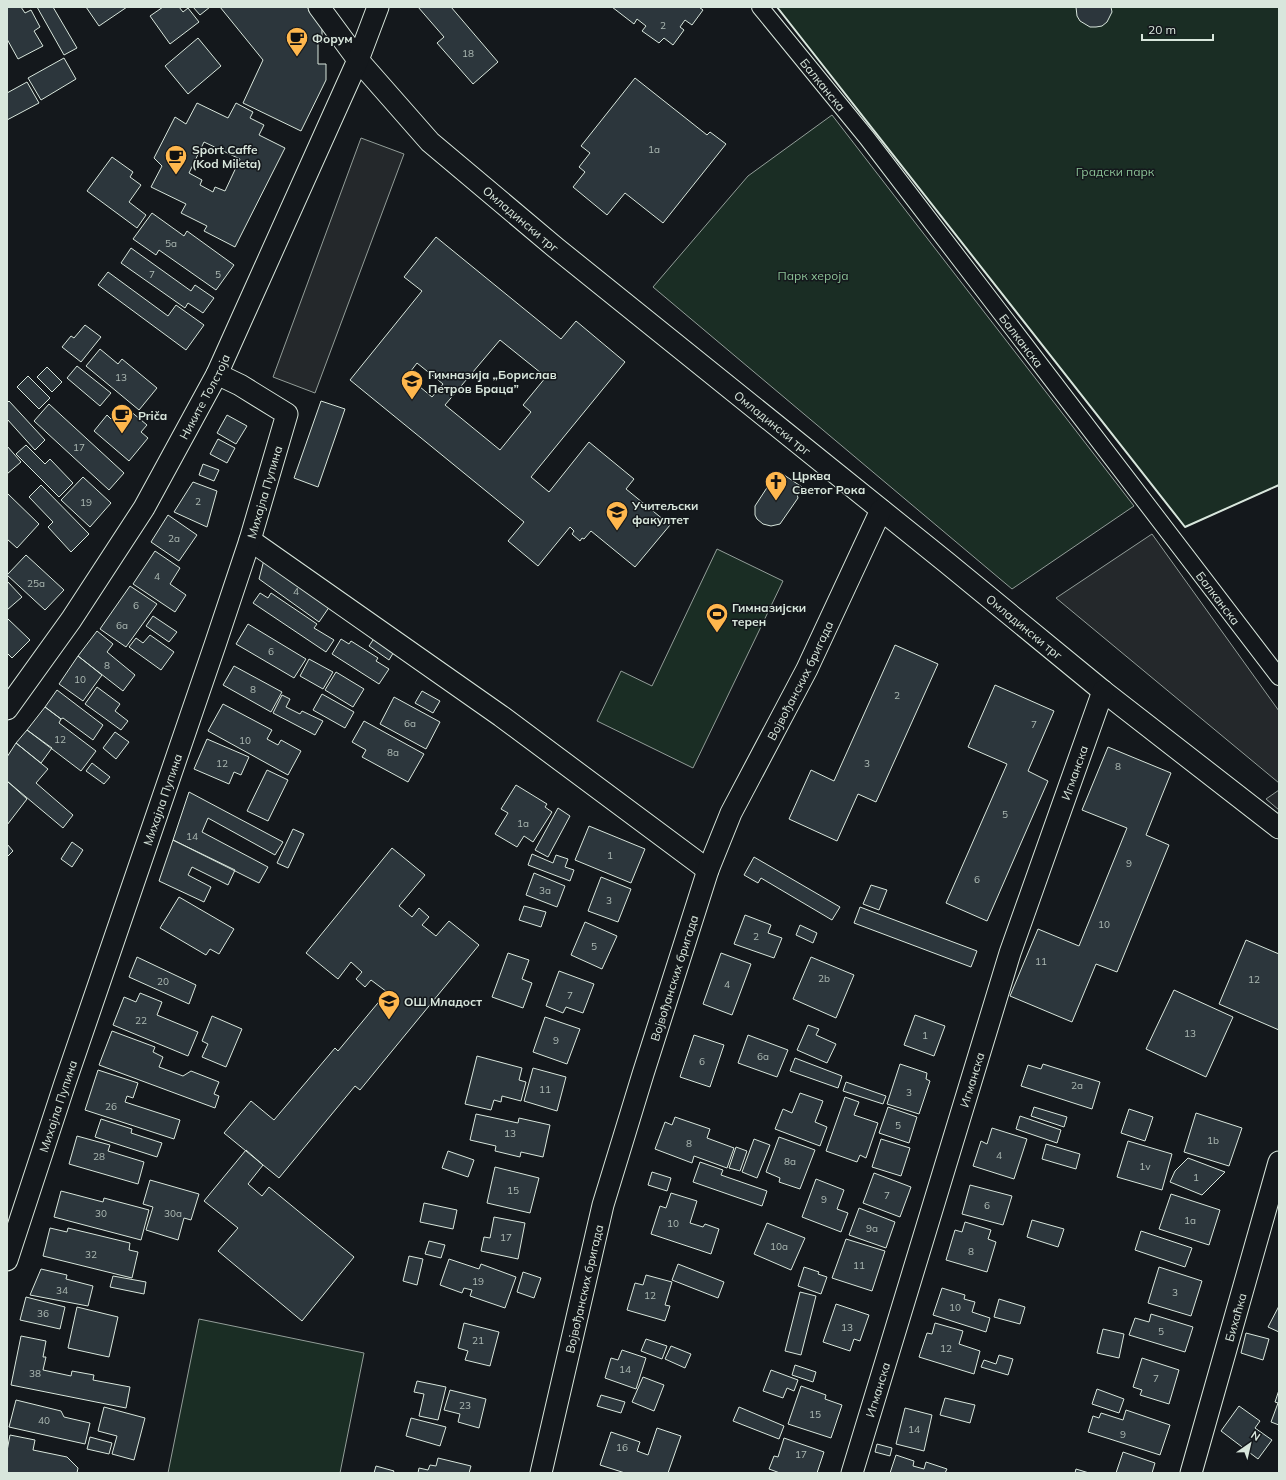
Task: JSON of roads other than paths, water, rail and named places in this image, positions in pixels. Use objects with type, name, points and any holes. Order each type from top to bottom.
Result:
[{"type":"street","name":"Омладински трг","points":[[319,7],[358,60],[430,142],[572,261],[1001,607],[1102,691],[1279,828]]},
{"type":"street","name":"Никите Толстоја","points":[[7,708],[71,620],[144,508],[217,374],[358,60],[378,7]]},
{"type":"street","name":"Балканска","points":[[760,7],[867,138],[1279,677]]},
{"type":"street","name":"Михајла Пупина","points":[[7,1260],[250,540],[286,414],[240,385],[217,374]]},
{"type":"street","name":"Војвођанских бригада","points":[[541,1473],[603,1205],[708,870],[731,813],[807,669],[881,510]]},
{"type":"street","points":[[250,540],[501,716],[708,870]]},
{"type":"street","name":"Игманска","points":[[852,1473],[1010,953],[1102,691]]},
{"type":"street","name":"Бихаћка","points":[[1191,1473],[1279,1162]]},
{"type":"place","name":"Форум","points":[[297,58]]},
{"type":"place","name":"Sport Caffe (Kod Mileta)","points":[[176,176]]},
{"type":"place","name":"Гимназија „Борислав Петров Браца”","points":[[412,400]]},
{"type":"place","name":"Priča","points":[[122,434]]},
{"type":"place","name":"Црква Светог Рока","points":[[776,502]]},
{"type":"place","name":"Учитељски факултет","points":[[617,532]]},
{"type":"place","name":"Гимназијски терен","points":[[717,634]]},
{"type":"place","name":"ОШ Младост","points":[[389,1020]]},
{"type":"park label","name":"Градски парк","points":[[1115,171]]},
{"type":"park label","name":"Парк хероја","points":[[813,275]]}]
